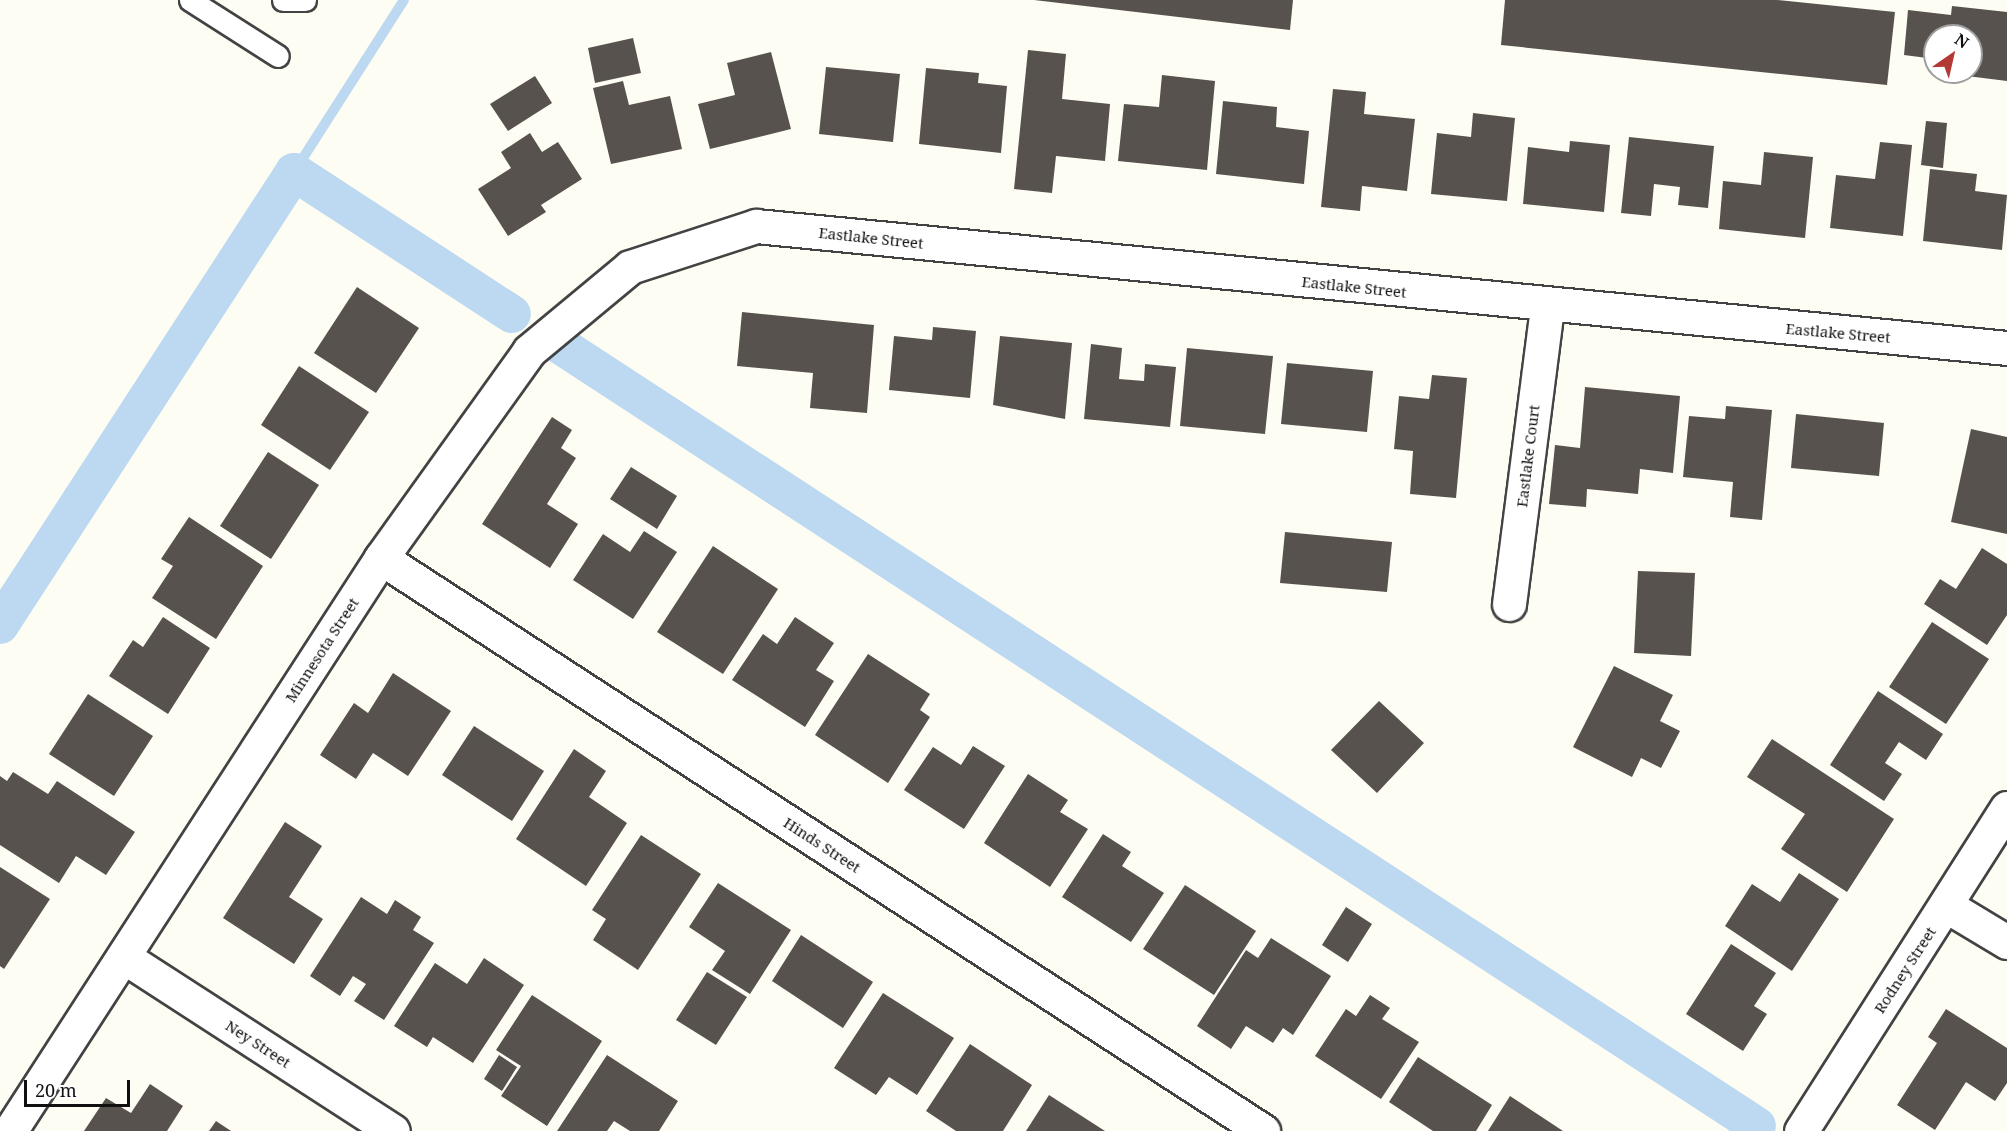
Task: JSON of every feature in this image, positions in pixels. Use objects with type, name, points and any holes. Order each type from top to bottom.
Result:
[{"type":"street","name":"Eastlake Street","points":[[705,243],[756,226],[1547,307],[2007,348]]},
{"type":"street","name":"Minnesota Street","points":[[10,1131],[381,558],[538,339],[630,267],[705,243]]},
{"type":"street","name":"Eastlake Court","points":[[1509,604],[1547,307]]},
{"type":"street","name":"Hinds Street","points":[[381,558],[1263,1131]]},
{"type":"street","name":"Rodney Street","points":[[1801,1131],[1947,906],[2007,808]]},
{"type":"street","points":[[1947,906],[2007,942]]},
{"type":"street","name":"Ney Street","points":[[124,957],[393,1131]]},
{"type":"lane","points":[[190,0],[278,56]]},
{"type":"lane","points":[[284,0],[305,0]]},
{"type":"building","points":[[1034,0],[1293,0],[1290,30]]},
{"type":"building","points":[[1505,0],[1777,0],[1895,12],[1887,85],[1501,45]]},
{"type":"building","points":[[1952,6],[2007,12],[2007,81],[1983,78],[1983,24],[1923,24],[1923,57],[1904,55],[1908,10],[1951,15]]},
{"type":"building","points":[[633,38],[641,73],[595,83],[588,48]]},
{"type":"building","points":[[1028,50],[1066,54],[1062,99],[1110,104],[1105,161],[1056,156],[1052,193],[1014,189]]},
{"type":"building","points":[[771,52],[791,129],[710,149],[698,104],[735,95],[727,63]]},
{"type":"building","points":[[826,67],[900,74],[893,142],[819,134]]},
{"type":"building","points":[[926,68],[979,73],[978,83],[1007,86],[1001,153],[919,144]]},
{"type":"building","points":[[1162,75],[1215,81],[1207,170],[1118,161],[1124,104],[1159,107]]},
{"type":"building","points":[[535,76],[552,103],[508,131],[490,104]]},
{"type":"building","points":[[623,81],[629,105],[670,96],[682,149],[611,164],[593,88]]},
{"type":"building","points":[[1333,89],[1366,92],[1364,114],[1415,119],[1407,191],[1362,186],[1360,211],[1321,207]]},
{"type":"building","points":[[1223,101],[1277,107],[1276,127],[1309,131],[1304,184],[1216,174]]},
{"type":"building","points":[[1473,113],[1515,118],[1507,201],[1431,194],[1437,133],[1471,137]]},
{"type":"building","points":[[1926,121],[1947,123],[1943,168],[1921,165]]},
{"type":"building","points":[[530,133],[542,152],[558,142],[582,179],[541,205],[546,212],[508,236],[478,189],[511,168],[501,152]]},
{"type":"building","points":[[1629,137],[1714,146],[1708,208],[1678,205],[1680,187],[1654,184],[1651,216],[1621,213]]},
{"type":"building","points":[[1570,141],[1610,145],[1604,212],[1523,204],[1528,147],[1569,152]]},
{"type":"building","points":[[1880,142],[1912,145],[1903,236],[1830,228],[1836,175],[1875,179]]},
{"type":"building","points":[[1764,152],[1813,157],[1805,238],[1719,229],[1723,181],[1761,185]]},
{"type":"building","points":[[1930,169],[1977,174],[1975,191],[2007,195],[2002,250],[1923,241]]},
{"type":"building","points":[[357,287],[419,328],[376,393],[314,353]]},
{"type":"building","points":[[742,312],[874,325],[867,413],[810,408],[813,373],[737,366]]},
{"type":"building","points":[[933,327],[976,331],[970,398],[889,390],[894,336],[932,340]]},
{"type":"building","points":[[1000,336],[1072,343],[1065,419],[993,405]]},
{"type":"building","points":[[1091,344],[1122,348],[1119,379],[1144,381],[1145,364],[1176,367],[1170,427],[1084,419]]},
{"type":"building","points":[[1187,348],[1273,356],[1265,434],[1180,426]]},
{"type":"building","points":[[1287,363],[1373,371],[1367,432],[1281,424]]},
{"type":"building","points":[[299,366],[369,412],[330,470],[261,425]]},
{"type":"building","points":[[1432,375],[1467,378],[1456,498],[1410,494],[1413,451],[1394,449],[1399,396],[1429,399]]},
{"type":"building","points":[[1585,387],[1680,396],[1673,473],[1640,469],[1638,494],[1587,489],[1586,507],[1549,504],[1555,445],[1580,448]]},
{"type":"building","points":[[1726,406],[1772,410],[1762,520],[1730,517],[1733,482],[1683,477],[1689,416],[1725,419]]},
{"type":"building","points":[[1796,414],[1884,423],[1879,476],[1791,468]]},
{"type":"building","points":[[552,417],[572,430],[561,448],[576,458],[547,504],[578,524],[550,568],[482,524]]},
{"type":"building","points":[[1971,429],[2007,437],[2007,534],[1951,522]]},
{"type":"building","points":[[268,452],[319,485],[271,559],[220,526]]},
{"type":"building","points":[[631,467],[677,496],[657,529],[610,499]]},
{"type":"building","points":[[189,517],[263,566],[216,639],[152,598],[173,566],[161,559]]},
{"type":"building","points":[[644,531],[677,552],[633,619],[573,580],[603,534],[630,552]]},
{"type":"building","points":[[1285,532],[1392,542],[1387,592],[1280,583]]},
{"type":"building","points":[[713,546],[778,589],[723,674],[657,632]]},
{"type":"building","points":[[1982,548],[2007,564],[2007,615],[1987,645],[1924,604],[1940,579],[1956,589]]},
{"type":"building","points":[[1638,571],[1695,573],[1691,656],[1634,653]]},
{"type":"building","points":[[163,617],[210,648],[168,714],[109,676],[133,640],[143,647]]},
{"type":"building","points":[[795,617],[834,643],[816,670],[834,681],[805,727],[732,680],[763,634],[777,644]]},
{"type":"building","points":[[1932,622],[1989,659],[1946,724],[1889,687]]},
{"type":"building","points":[[868,654],[930,694],[920,710],[930,717],[888,783],[815,735]]},
{"type":"building","points":[[1614,666],[1673,695],[1660,721],[1680,731],[1661,768],[1641,758],[1632,777],[1573,747]]},
{"type":"building","points":[[393,673],[451,711],[408,776],[373,753],[356,779],[320,755],[354,703],[368,713]]},
{"type":"building","points":[[1878,691],[1943,734],[1926,760],[1899,742],[1885,763],[1902,774],[1884,801],[1830,765]]},
{"type":"building","points":[[88,694],[153,736],[114,796],[49,754]]},
{"type":"building","points":[[1379,701],[1424,743],[1377,793],[1331,750]]},
{"type":"building","points":[[474,726],[544,771],[512,821],[442,775]]},
{"type":"building","points":[[1772,739],[1894,819],[1847,892],[1781,849],[1805,814],[1747,777]]},
{"type":"building","points":[[973,746],[1005,766],[964,829],[904,790],[933,747],[961,765]]},
{"type":"building","points":[[574,749],[606,771],[589,797],[627,823],[586,886],[516,839]]},
{"type":"building","points":[[13,772],[48,794],[57,781],[135,832],[106,875],[76,856],[59,883],[0,845],[0,776],[7,781]]},
{"type":"building","points":[[1028,774],[1068,800],[1060,812],[1088,829],[1050,887],[984,843]]},
{"type":"building","points":[[285,822],[322,846],[289,897],[323,919],[294,964],[223,918]]},
{"type":"building","points":[[1103,834],[1131,852],[1122,866],[1164,893],[1131,942],[1062,897]]},
{"type":"building","points":[[641,835],[701,874],[638,970],[593,940],[606,919],[592,910]]},
{"type":"building","points":[[0,867],[50,899],[4,969],[0,966]]},
{"type":"building","points":[[1799,873],[1839,899],[1792,971],[1725,926],[1752,884],[1780,902]]},
{"type":"building","points":[[718,883],[791,930],[750,994],[712,970],[725,951],[689,927]]},
{"type":"building","points":[[1185,885],[1256,931],[1214,995],[1143,949]]},
{"type":"building","points":[[361,897],[387,914],[395,900],[421,917],[413,930],[434,943],[384,1020],[354,1001],[366,984],[353,976],[340,996],[310,976]]},
{"type":"building","points":[[1346,907],[1372,924],[1348,962],[1322,945]]},
{"type":"building","points":[[801,935],[873,982],[843,1028],[772,981]]},
{"type":"building","points":[[1271,938],[1331,976],[1293,1035],[1283,1028],[1273,1043],[1246,1026],[1231,1049],[1197,1026],[1246,950],[1258,958]]},
{"type":"building","points":[[1731,944],[1776,973],[1754,1006],[1767,1014],[1743,1051],[1686,1014]]},
{"type":"building","points":[[484,958],[524,985],[473,1063],[433,1037],[427,1047],[394,1026],[435,963],[467,984]]},
{"type":"building","points":[[707,972],[747,997],[716,1045],[676,1020]]},
{"type":"building","points":[[883,993],[954,1038],[917,1095],[889,1077],[876,1095],[834,1068]]},
{"type":"building","points":[[532,995],[602,1041],[547,1126],[501,1096],[521,1066],[496,1050]]},
{"type":"building","points":[[1370,995],[1390,1008],[1382,1019],[1419,1042],[1381,1099],[1315,1056],[1346,1009],[1356,1016]]},
{"type":"building","points":[[1946,1009],[2007,1048],[2007,1083],[1995,1101],[1966,1082],[1935,1130],[1897,1105],[1937,1043],[1928,1037]]},
{"type":"building","points":[[970,1044],[1032,1085],[1003,1131],[956,1131],[926,1111]]},
{"type":"building","points":[[499,1055],[517,1067],[502,1091],[484,1079]]},
{"type":"building","points":[[607,1055],[678,1101],[659,1131],[630,1131],[614,1121],[607,1131],[557,1131]]},
{"type":"building","points":[[1418,1057],[1492,1105],[1476,1131],[1433,1131],[1389,1102]]},
{"type":"building","points":[[150,1084],[183,1106],[167,1131],[84,1131],[106,1098],[131,1113]]},
{"type":"building","points":[[1049,1095],[1105,1131],[1026,1131]]},
{"type":"building","points":[[1510,1096],[1563,1131],[1488,1131]]},
{"type":"building","points":[[216,1121],[231,1131],[209,1131]]},
{"type":"waterway","points":[[294,172],[404,0]]},
{"type":"waterway","points":[[0,625],[294,172],[512,314]]},
{"type":"waterway","points":[[560,345],[1757,1126]]}]
